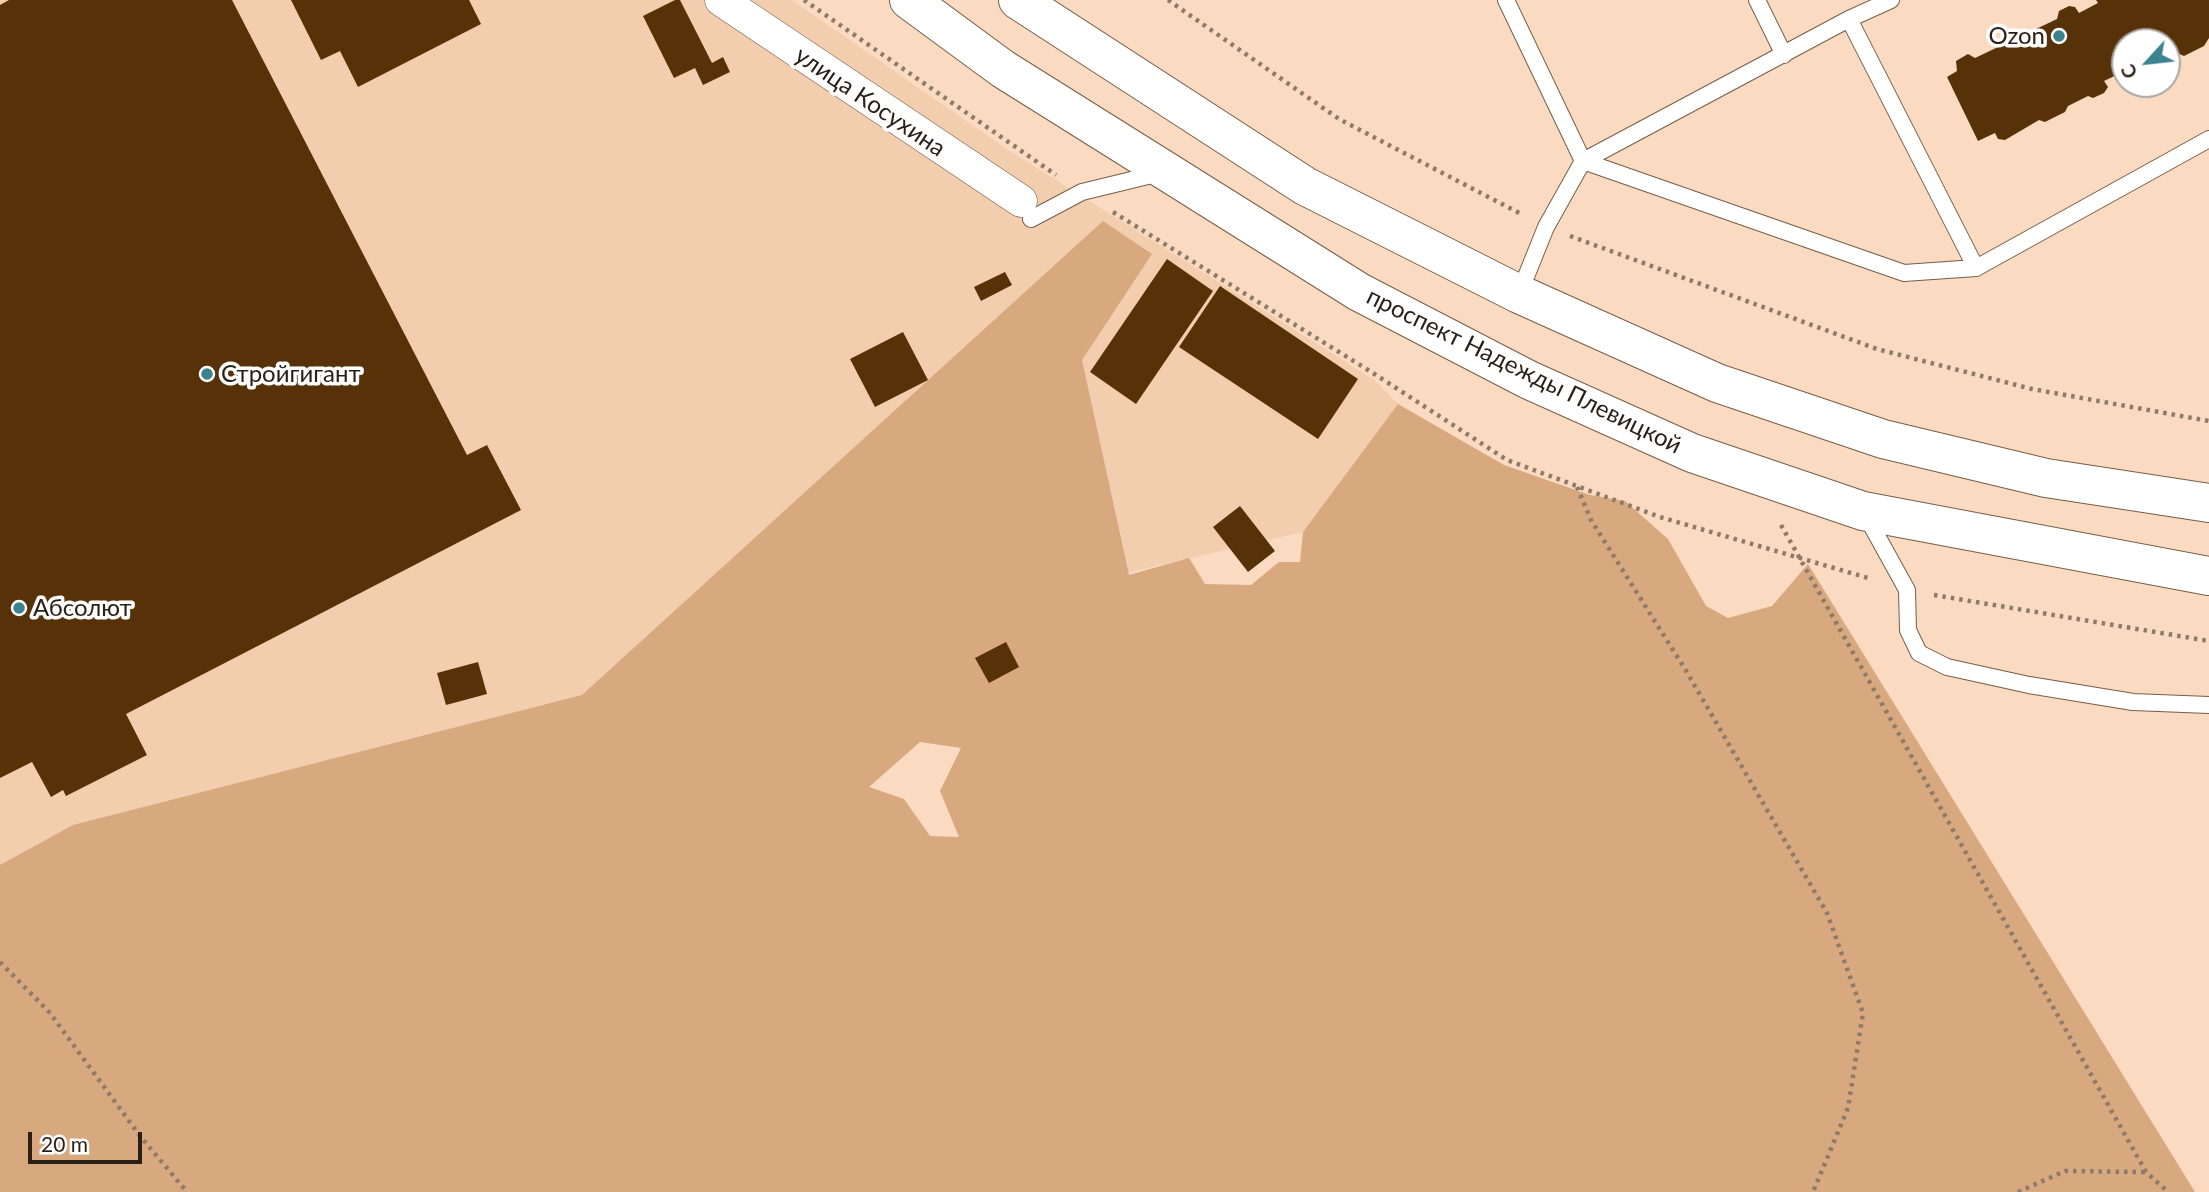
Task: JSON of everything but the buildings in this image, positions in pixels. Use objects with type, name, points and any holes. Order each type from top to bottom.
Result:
[{"type":"main road","name":"проспект Надежды Плевицкой","points":[[909,0],[1003,69],[1359,292],[1529,380],[1692,453],[1863,511],[2209,576]]},
{"type":"main road","points":[[1018,0],[1305,186],[1519,294],[1717,383],[1883,439],[2046,478],[2209,503]]},
{"type":"street","name":"улица Косухина","points":[[720,0],[1026,210]]},
{"type":"lane","points":[[1506,0],[1583,161],[1904,273],[1976,268],[2209,139]]},
{"type":"lane","points":[[1758,0],[1784,55]]},
{"type":"lane","points":[[1519,294],[1546,227],[1583,161],[1849,19],[1891,0]]},
{"type":"lane","points":[[1849,19],[1976,268]]},
{"type":"lane","points":[[1026,210],[1082,192],[1164,172]]},
{"type":"lane","points":[[1863,511],[1907,590],[1908,630],[1919,653],[1947,667],[2029,685],[2133,702],[2209,705]]},
{"type":"path","points":[[1168,0],[1339,119],[1546,227],[1877,349],[2032,388],[2209,421]]},
{"type":"path","points":[[1757,474],[1795,556],[2146,1172],[2168,1192]]},
{"type":"path","points":[[1577,486],[1591,520],[1685,669],[1827,913],[1863,1013],[1847,1108],[1813,1192]]},
{"type":"path","points":[[0,962],[50,1013],[140,1136],[187,1192]]},
{"type":"path","points":[[2018,1192],[2065,1171],[2146,1172]]},
{"type":"shaded area","points":[[0,0],[792,0],[1008,150],[1373,379],[1398,404],[1303,532],[518,714],[0,973]]},
{"type":"shaded area","points":[[1103,221],[1152,254],[1082,360],[1129,575],[1189,558],[1205,584],[1251,585],[1279,562],[1300,562],[1303,532],[1398,404],[1504,465],[1590,495],[1625,501],[1668,539],[1706,606],[1728,618],[1772,606],[1808,564],[2195,1192],[0,1192],[0,865],[73,825],[582,695]],"holes":[[[920,742],[961,748],[940,791],[959,837],[930,836],[904,799],[869,787]]]},
{"type":"place","name":"Ozon","points":[[2059,36]]},
{"type":"place","name":"Стройгигант","points":[[207,374]]},
{"type":"place","name":"Абсолют","points":[[19,608]]}]
